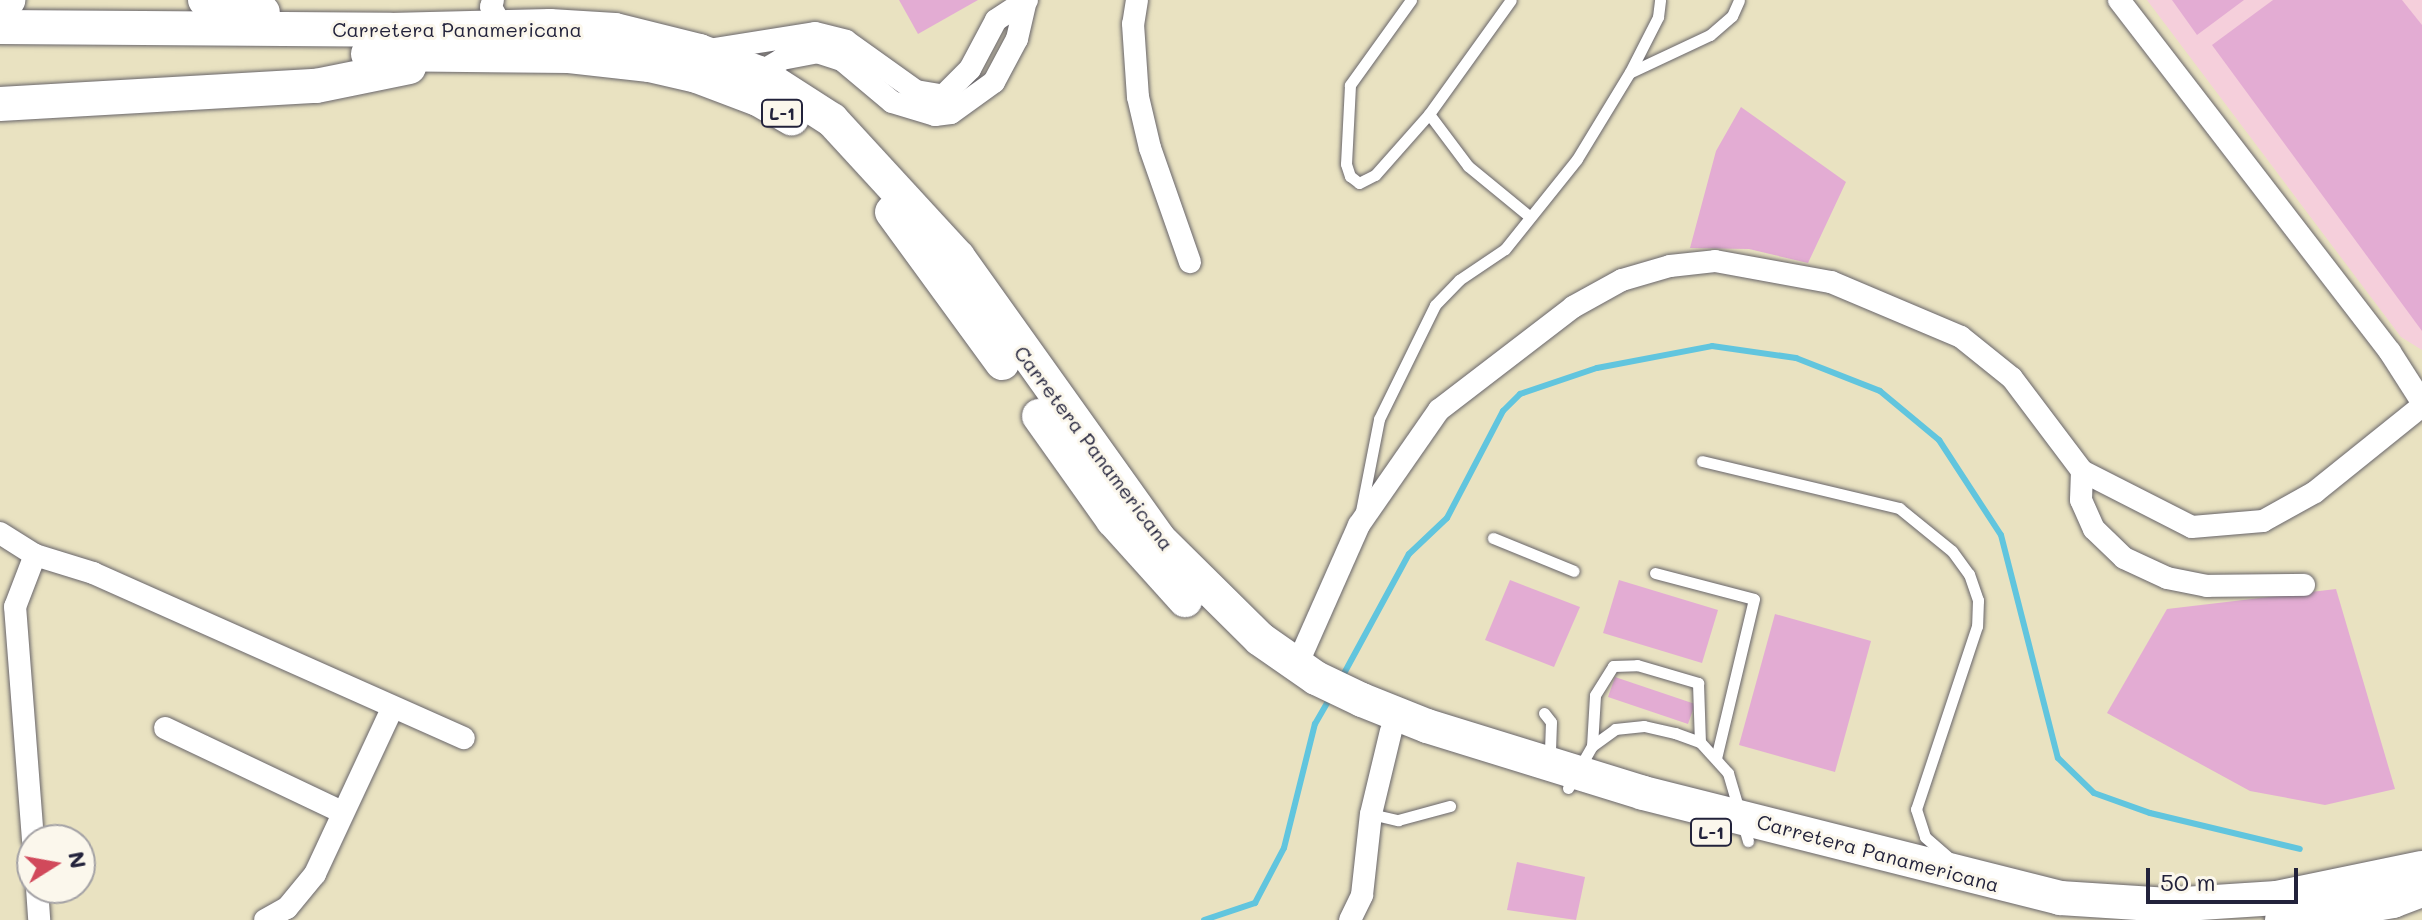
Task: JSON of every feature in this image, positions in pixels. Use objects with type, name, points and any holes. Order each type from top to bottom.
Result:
[{"type":"main road","points":[[0,3],[8,0]]},
{"type":"main road","points":[[205,0],[390,30]]},
{"type":"main road","name":"Carretera Panamericana","points":[[0,27],[390,30],[497,13],[615,30],[699,51],[759,73],[832,120],[892,181],[958,257],[1159,539],[1260,639],[1307,680],[1391,731],[1571,767]]},
{"type":"main road","name":"Carretera Panamericana","points":[[0,49],[569,56],[649,65],[697,76],[758,99],[804,126],[881,198],[1152,566],[1256,665],[1307,680]]},
{"type":"main road","points":[[0,104],[316,86],[474,54]]},
{"type":"main road","name":"Carretera Panamericana","points":[[1359,709],[1571,767],[1634,812],[1746,829],[2060,898],[2169,905],[2277,898],[2422,868]]},
{"type":"main road","name":"Carretera Panamericana","points":[[1746,829],[2010,909],[2073,920]]},
{"type":"main road","points":[[2282,920],[2325,918],[2422,890]]},
{"type":"street","points":[[1137,0],[1133,24],[1138,97],[1150,148],[1190,262]]},
{"type":"street","points":[[1307,680],[1359,525],[1439,410],[1573,307],[1622,280],[1715,261],[1831,282],[1961,337],[2012,378],[2082,471],[2192,527],[2263,521],[2315,492],[2422,404],[2390,352],[2119,0]]},
{"type":"street","points":[[699,51],[815,33],[846,41],[916,91],[943,96],[970,69],[996,20],[1026,1]]},
{"type":"street","points":[[759,73],[782,59],[817,52],[842,60],[892,102],[935,115],[951,113],[994,82],[1017,39],[1026,1]]},
{"type":"street","points":[[2082,471],[2081,500],[2094,529],[2124,558],[2167,578],[2207,586],[2304,585]]},
{"type":"street","points":[[0,533],[35,555],[93,573],[464,738]]},
{"type":"street","points":[[32,824],[15,607],[35,555]]},
{"type":"street","points":[[265,920],[287,908],[315,874],[340,811],[393,707]]},
{"type":"street","points":[[165,728],[340,811]]},
{"type":"street","points":[[1350,920],[1362,895],[1371,814],[1391,731]]},
{"type":"lane","points":[[1411,0],[1350,85],[1345,134],[1350,176],[1359,183],[1375,175],[1429,114],[1511,0]]},
{"type":"lane","points":[[1359,525],[1379,419],[1435,305],[1459,280],[1505,249],[1577,159],[1630,72],[1658,17],[1660,0]]},
{"type":"lane","points":[[1630,72],[1710,35],[1732,16],[1739,0]]},
{"type":"lane","points":[[1429,114],[1468,166],[1530,217]]},
{"type":"lane","points":[[1702,461],[1899,508],[1952,551],[1969,574],[1978,600],[1977,626],[1916,809],[1925,837],[1973,879]]},
{"type":"lane","points":[[1493,538],[1574,571]]},
{"type":"lane","points":[[1655,573],[1754,599],[1716,759]]},
{"type":"lane","points":[[1571,767],[1595,695],[1613,666],[1637,665],[1698,683],[1700,742]]},
{"type":"lane","points":[[1544,713],[1571,767]]},
{"type":"lane","points":[[1571,767],[1615,729],[1644,726],[1700,742],[1728,773],[1746,829]]},
{"type":"lane","points":[[1371,814],[1398,820],[1450,806]]},
{"type":"shaded area","points":[[2147,0],[2422,0],[2422,350],[2401,337]]},
{"type":"building","points":[[899,0],[978,0],[918,34]]},
{"type":"building","points":[[2172,0],[2244,0],[2197,35]]},
{"type":"building","points":[[2273,0],[2402,0],[2422,25],[2422,331],[2212,45]]},
{"type":"building","points":[[1741,107],[1846,182],[1808,263],[1749,249],[1690,248],[1716,151]]},
{"type":"building","points":[[1510,580],[1580,607],[1554,667],[1485,640]]},
{"type":"building","points":[[1619,580],[1718,610],[1702,663],[1603,633]]},
{"type":"building","points":[[2336,589],[2395,789],[2325,805],[2250,791],[2107,713],[2167,609]]},
{"type":"building","points":[[1775,614],[1871,641],[1835,772],[1739,745]]},
{"type":"building","points":[[1615,677],[1695,704],[1688,724],[1608,697]]},
{"type":"building","points":[[1517,862],[1585,877],[1576,920],[1507,910]]},
{"type":"waterway","points":[[1341,679],[1409,554],[1447,518],[1503,411],[1520,394],[1597,368],[1712,346],[1796,358],[1880,391],[1939,440],[2001,535],[2058,758],[2094,793],[2150,813],[2300,849]]},
{"type":"waterway","points":[[1204,920],[1255,903],[1284,848],[1315,724],[1331,696]]}]
